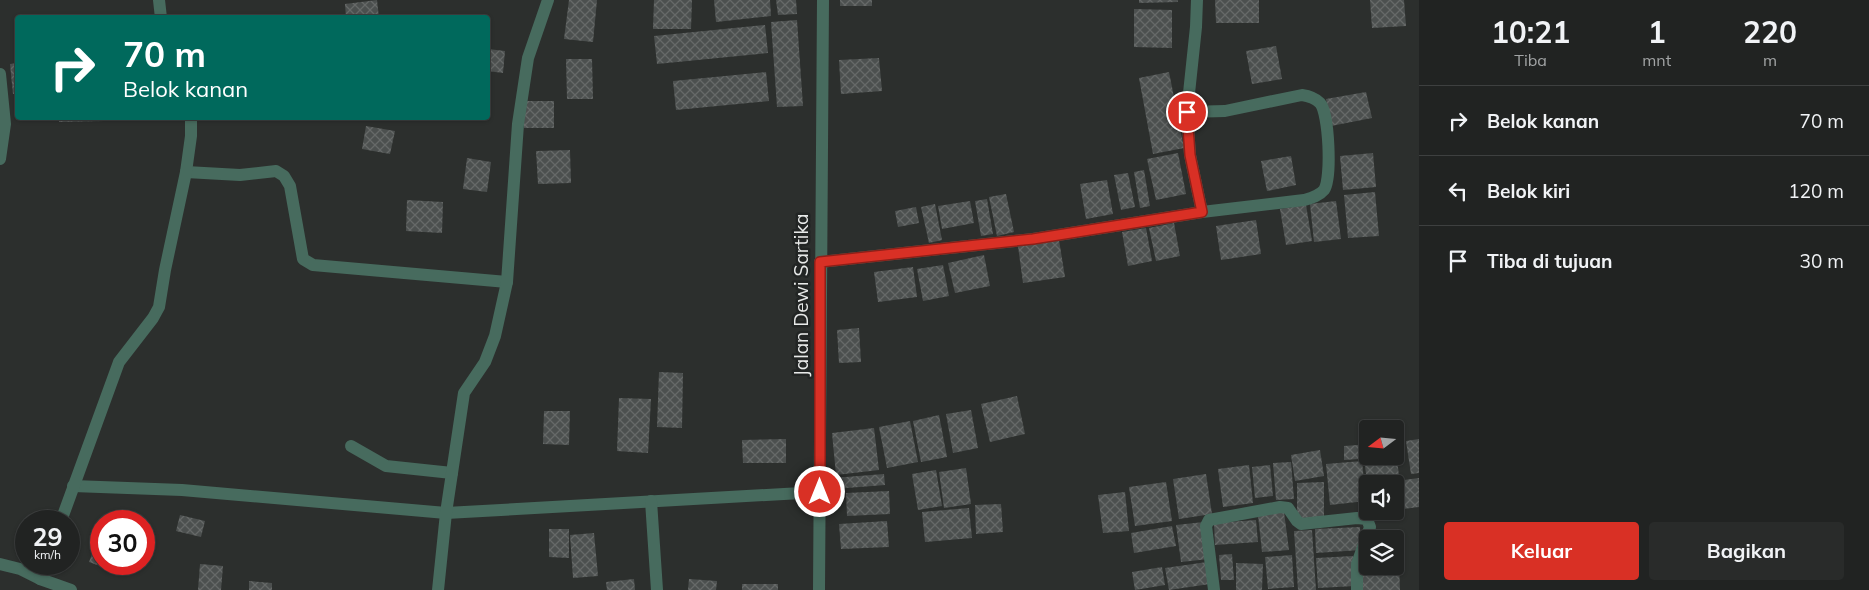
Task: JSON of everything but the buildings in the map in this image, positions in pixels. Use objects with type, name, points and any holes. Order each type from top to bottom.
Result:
[{"type":"street","points":[[159,0],[161,15]]},
{"type":"street","points":[[438,590],[446,513],[464,393],[485,362],[496,336],[507,282],[520,115],[528,58],[548,0]]},
{"type":"street","name":"Jalan Dewi Sartika","points":[[819,590],[823,0]]},
{"type":"street","points":[[1196,0],[1196,27],[1187,112],[1190,155],[1202,212]]},
{"type":"street","points":[[0,74],[6,124],[0,159]]},
{"type":"street","points":[[820,262],[1033,239],[1202,212],[1290,203],[1321,193],[1326,186],[1328,176],[1326,118],[1320,103],[1306,95],[1225,111],[1187,112]]},
{"type":"street","points":[[65,510],[120,362],[159,307],[186,172],[191,136],[191,120]]},
{"type":"street","points":[[186,172],[240,175],[276,171],[284,176],[290,186],[303,259],[313,265],[507,282]]},
{"type":"street","points":[[350,446],[386,466],[452,473]]},
{"type":"street","points":[[73,486],[182,490],[446,513],[820,492]]},
{"type":"street","points":[[651,501],[657,590]]},
{"type":"street","points":[[1214,590],[1207,522],[1209,520],[1280,507],[1288,508],[1301,524],[1357,518],[1367,519],[1370,527],[1357,564],[1357,590]]},
{"type":"street","points":[[0,564],[20,569],[40,579],[71,590]]},
{"type":"street","points":[[40,579],[42,575]]},
{"type":"route","points":[[820,492],[820,262],[1033,239],[1202,212],[1190,155],[1187,112]]}]
